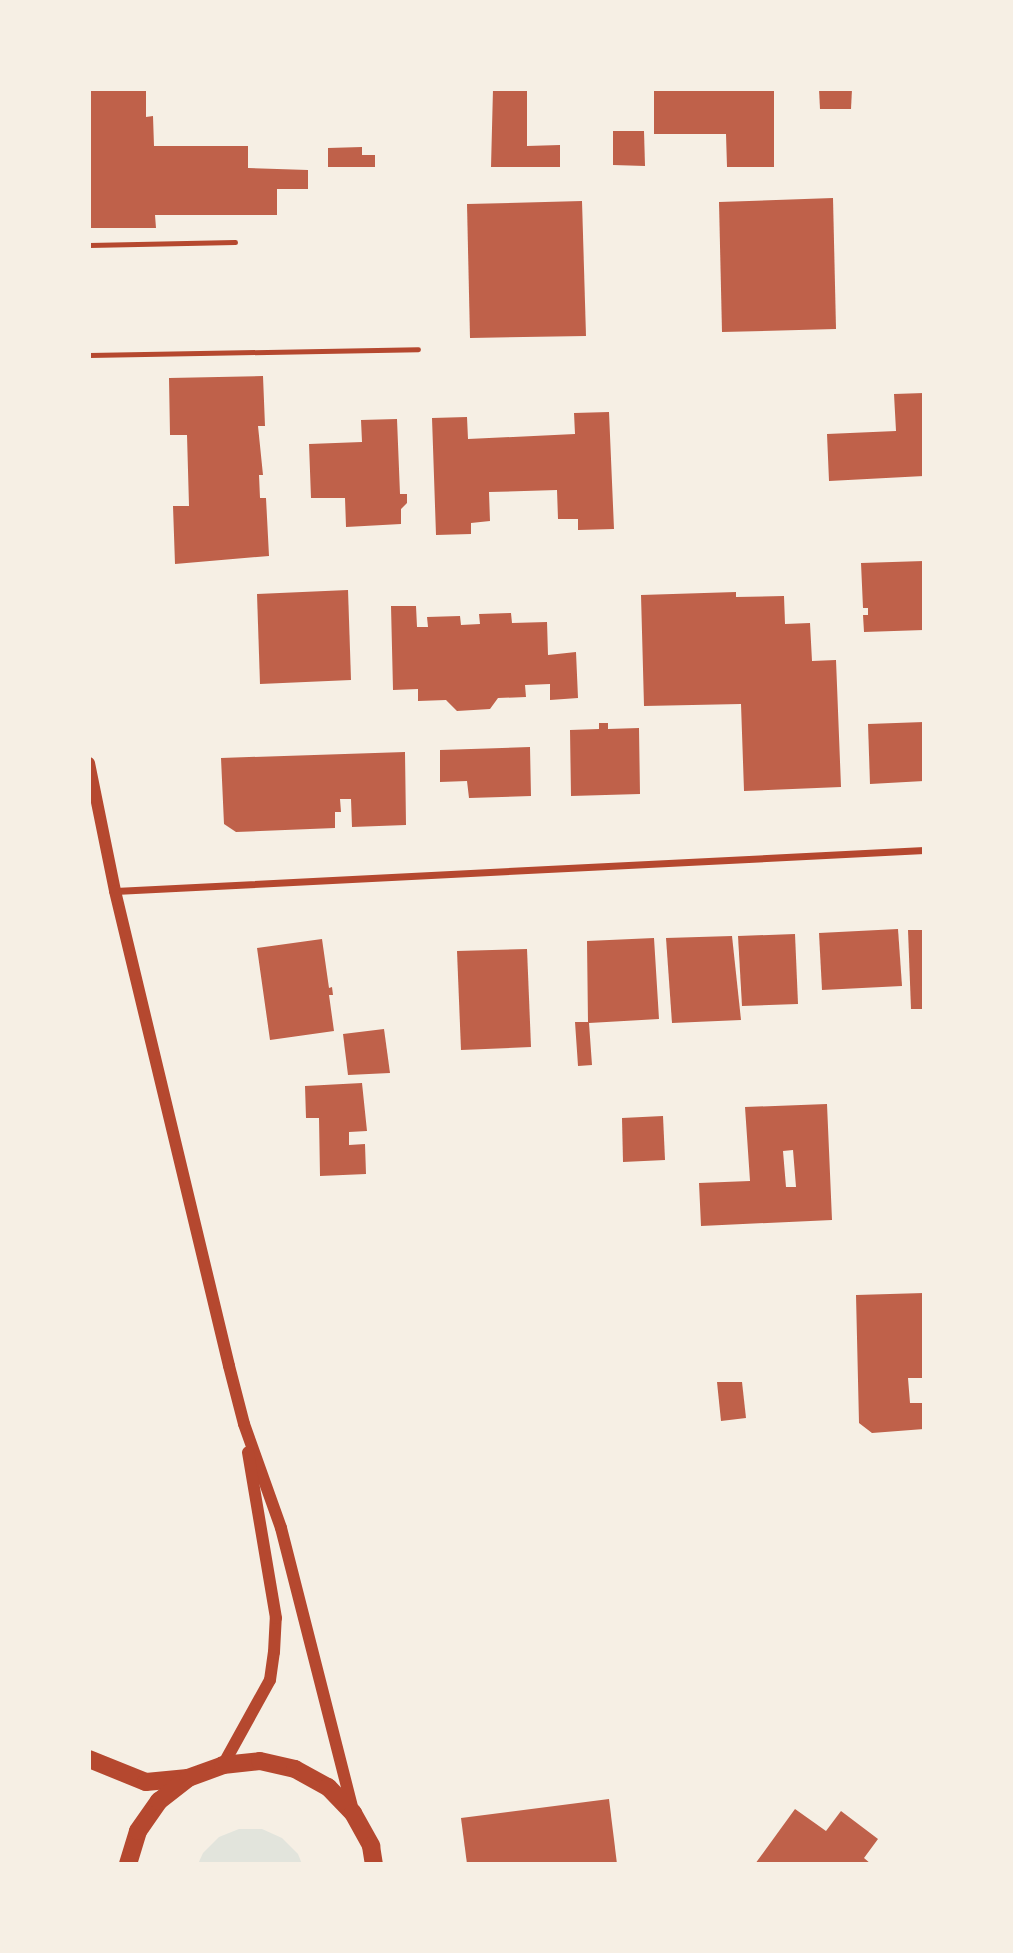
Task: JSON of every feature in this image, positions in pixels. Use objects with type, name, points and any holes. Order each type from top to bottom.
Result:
[{"type":"main road","points":[[89,1759],[146,1782],[188,1778],[223,1765],[260,1762],[295,1769],[328,1787],[353,1812],[371,1846],[374,1864]]},
{"type":"main road","points":[[128,1864],[138,1831],[159,1801],[188,1778]]},
{"type":"street","points":[[89,763],[92,792],[115,891],[244,1424],[276,1618],[270,1680],[223,1765]]},
{"type":"street","points":[[115,891],[924,850]]},
{"type":"street","points":[[244,1424],[281,1528],[353,1812]]},
{"type":"lane","points":[[89,245],[236,242]]},
{"type":"lane","points":[[89,355],[418,349]]},
{"type":"shaded area","points":[[239,1829],[262,1829],[282,1838],[298,1854],[302,1864],[198,1864],[203,1853],[219,1837]]},
{"type":"building","points":[[89,89],[146,89],[146,117],[153,116],[154,146],[248,146],[248,168],[308,170],[308,189],[277,189],[277,215],[155,215],[156,228],[89,228]]},
{"type":"building","points":[[493,89],[527,89],[527,146],[560,145],[560,167],[491,167]]},
{"type":"building","points":[[654,89],[774,89],[774,167],[727,167],[726,134],[654,134]]},
{"type":"building","points":[[819,89],[852,89],[851,109],[820,109]]},
{"type":"building","points":[[613,131],[644,131],[645,166],[613,165]]},
{"type":"building","points":[[362,147],[362,155],[375,155],[375,167],[328,167],[328,148]]},
{"type":"building","points":[[833,198],[836,329],[722,332],[719,202]]},
{"type":"building","points":[[582,201],[586,336],[470,338],[467,204]]},
{"type":"building","points":[[263,376],[265,426],[258,426],[263,475],[259,475],[260,498],[266,498],[269,556],[175,564],[173,506],[189,506],[187,435],[170,435],[169,378]]},
{"type":"building","points":[[924,393],[924,476],[829,481],[827,434],[896,431],[894,394]]},
{"type":"building","points":[[609,412],[614,529],[578,530],[578,519],[558,519],[557,490],[489,492],[490,521],[471,523],[471,534],[436,535],[432,418],[467,417],[468,439],[575,434],[574,413]]},
{"type":"building","points":[[397,419],[400,494],[407,494],[407,503],[401,509],[401,524],[346,527],[345,498],[311,498],[309,444],[362,442],[361,420]]},
{"type":"building","points":[[924,561],[924,630],[864,632],[863,615],[868,615],[868,608],[863,608],[861,563]]},
{"type":"building","points":[[348,590],[351,680],[260,684],[257,594]]},
{"type":"building","points":[[736,592],[736,597],[784,596],[785,624],[810,623],[812,661],[836,660],[841,787],[744,791],[741,704],[644,706],[641,595]]},
{"type":"building","points":[[391,606],[416,606],[417,627],[428,627],[427,617],[460,616],[461,625],[480,624],[479,614],[511,613],[512,623],[547,622],[548,655],[576,652],[578,698],[550,700],[550,684],[525,685],[526,697],[498,698],[490,709],[457,711],[446,700],[418,701],[418,689],[393,690]]},
{"type":"building","points":[[924,722],[924,781],[870,784],[868,724]]},
{"type":"building","points":[[599,723],[608,723],[608,729],[639,728],[640,794],[571,796],[570,730],[599,729]]},
{"type":"building","points":[[530,747],[531,796],[469,798],[467,781],[440,782],[440,750]]},
{"type":"building","points":[[405,752],[406,825],[352,827],[351,799],[340,799],[341,812],[335,812],[335,828],[236,832],[224,824],[221,758]]},
{"type":"building","points":[[898,929],[902,986],[822,990],[819,933]]},
{"type":"building","points":[[908,930],[924,930],[924,1009],[911,1009]]},
{"type":"building","points":[[795,934],[798,1004],[742,1006],[738,936]]},
{"type":"building","points":[[732,936],[741,1020],[672,1023],[666,938]]},
{"type":"building","points":[[654,938],[659,1019],[589,1023],[592,1065],[578,1066],[575,1022],[588,1022],[587,941]]},
{"type":"building","points":[[322,939],[329,988],[332,987],[333,995],[329,995],[334,1031],[270,1040],[257,948]]},
{"type":"building","points":[[527,949],[531,1047],[461,1050],[457,951]]},
{"type":"building","points":[[384,1029],[390,1073],[348,1075],[343,1034]]},
{"type":"building","points":[[362,1083],[367,1131],[349,1132],[349,1145],[365,1144],[366,1174],[320,1176],[319,1118],[306,1118],[305,1086]]},
{"type":"building","points":[[827,1104],[832,1220],[701,1226],[699,1183],[750,1181],[745,1107]],"holes":[[[793,1150],[796,1187],[786,1187],[783,1151]]]},
{"type":"building","points":[[663,1116],[665,1160],[623,1162],[622,1118]]},
{"type":"building","points":[[924,1293],[924,1378],[908,1378],[910,1403],[924,1403],[924,1429],[872,1433],[859,1423],[856,1295]]},
{"type":"building","points":[[717,1382],[742,1382],[746,1418],[721,1421]]},
{"type":"building","points":[[609,1799],[617,1864],[467,1864],[461,1818]]},
{"type":"building","points":[[795,1809],[826,1831],[841,1811],[878,1839],[864,1858],[871,1864],[755,1864]]}]
